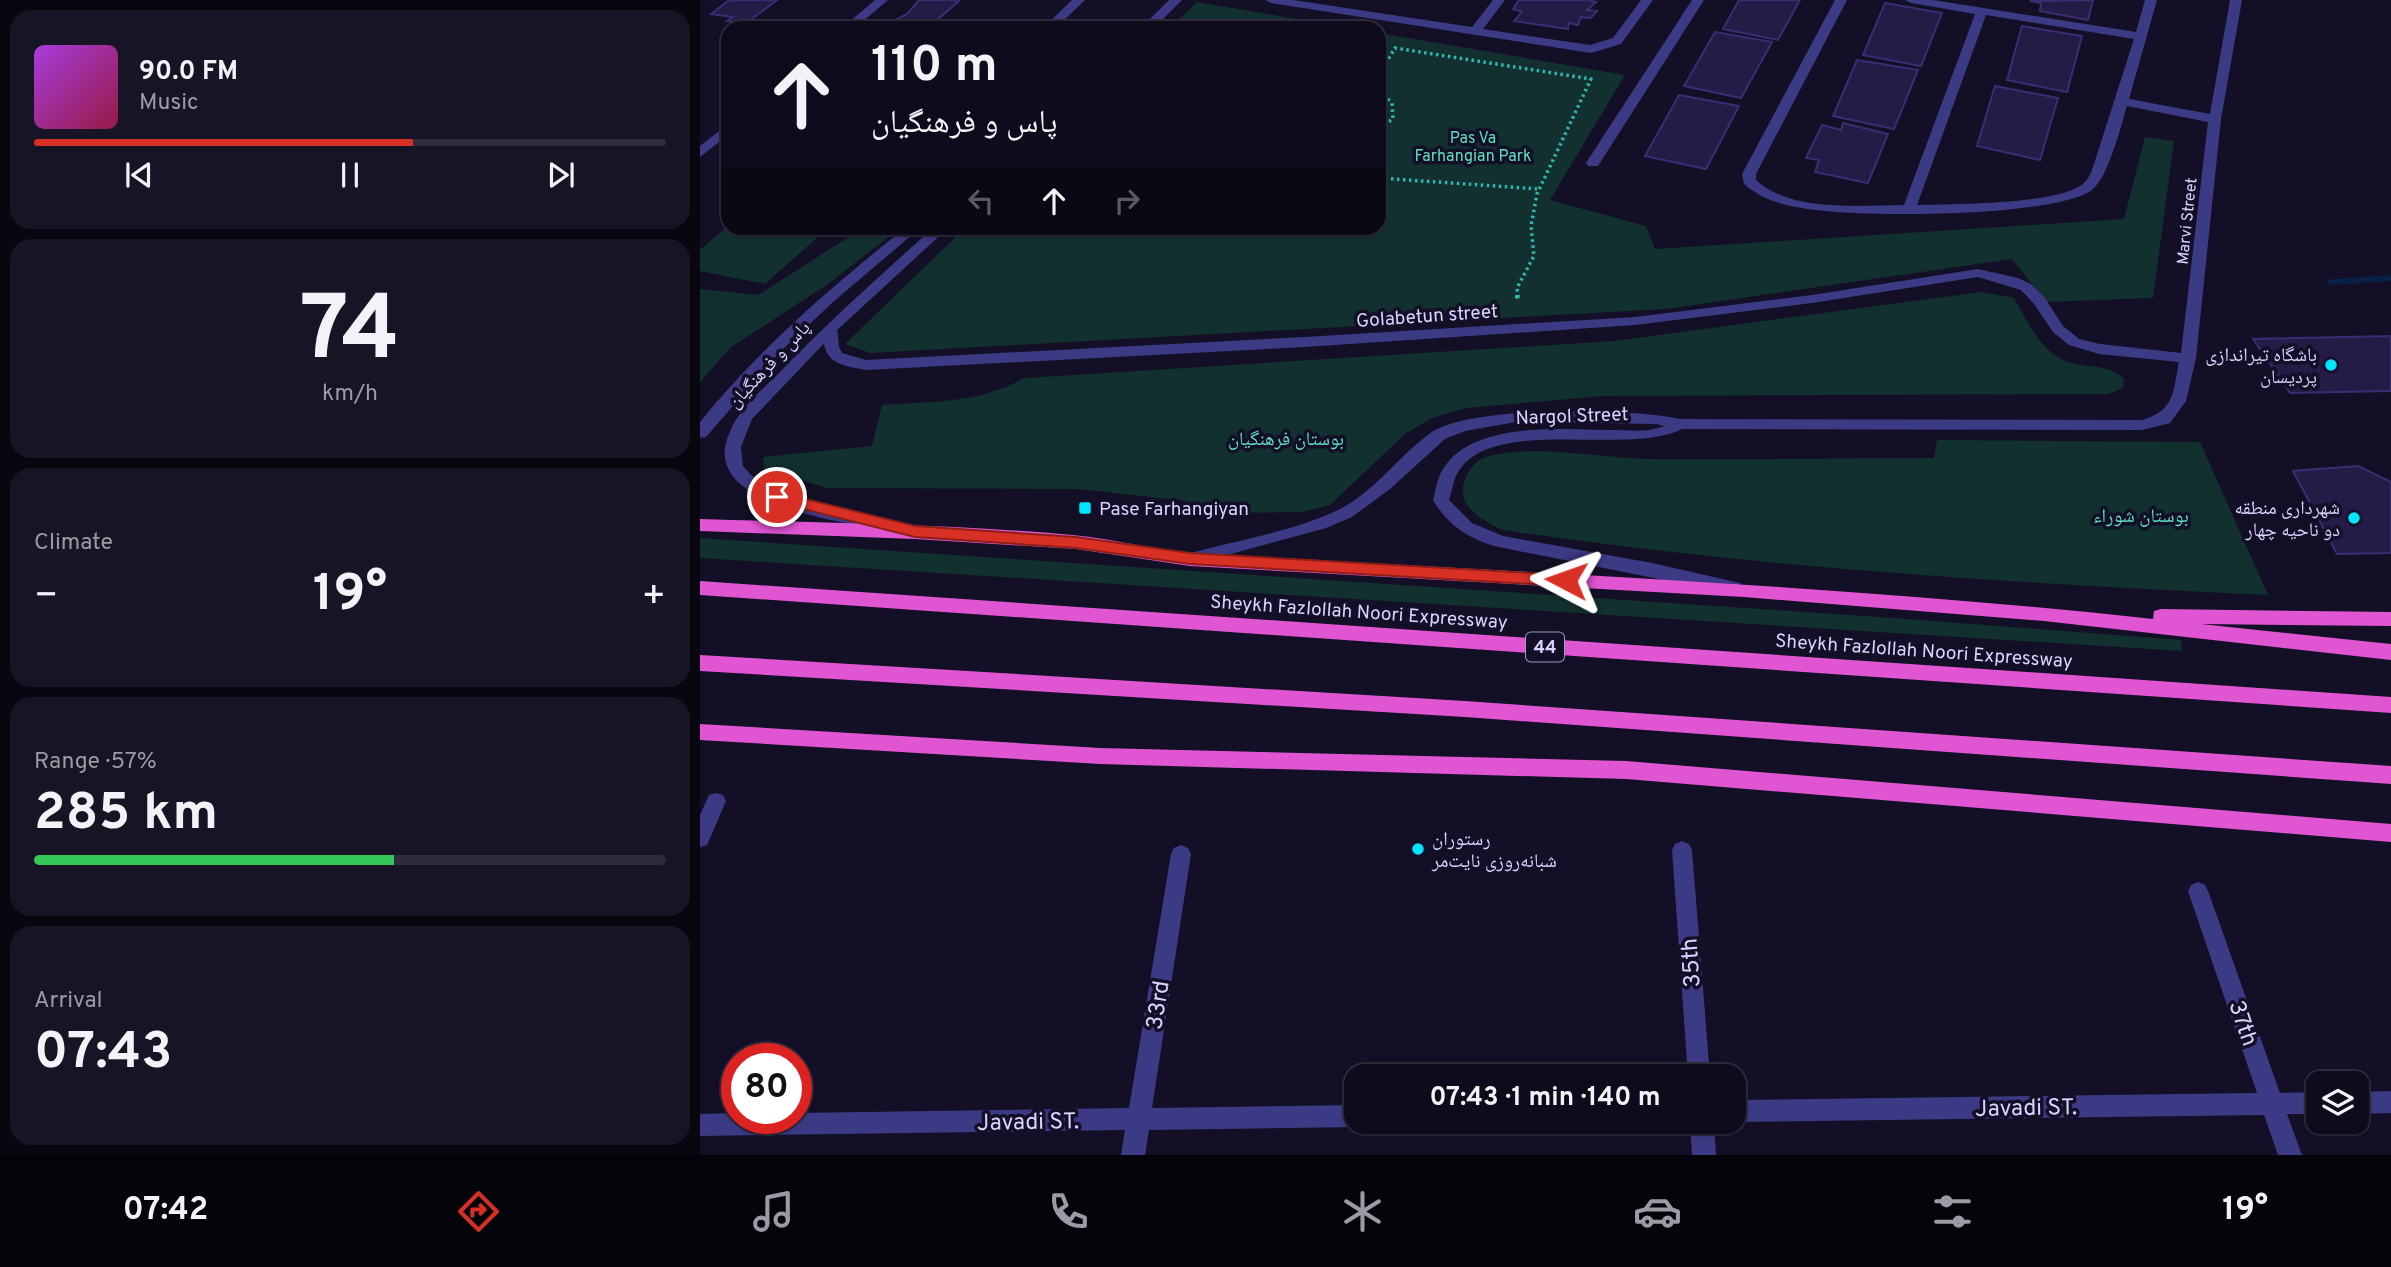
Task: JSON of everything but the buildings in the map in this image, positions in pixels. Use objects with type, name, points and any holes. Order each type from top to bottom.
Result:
[{"type":"highway","points":[[700,525],[915,532],[1076,542],[1190,559],[1744,590],[2044,614],[2391,652]]},
{"type":"highway","name":"Sheykh Fazlollah Noori Expressway","points":[[700,588],[2391,705]]},
{"type":"highway","points":[[2044,614],[2391,619]]},
{"type":"highway","points":[[700,663],[1465,709],[2391,775]]},
{"type":"highway","points":[[700,732],[1100,756],[1626,770],[2391,833]]},
{"type":"street","points":[[856,21],[882,0]]},
{"type":"street","points":[[1056,21],[1079,0]]},
{"type":"street","points":[[1154,21],[1176,0]]},
{"type":"street","points":[[1271,0],[1322,4],[1591,49],[1617,41],[1647,0]]},
{"type":"street","points":[[1475,31],[1500,0]]},
{"type":"street","points":[[1593,163],[1698,0]]},
{"type":"street","points":[[1841,0],[1749,174],[1749,181],[1766,194],[1813,207],[1842,210],[2016,204],[2076,194],[2090,184],[2123,102],[2151,0]]},
{"type":"street","points":[[1911,0],[2141,37]]},
{"type":"street","name":"Marvi Street","points":[[2142,425],[2164,419],[2178,401],[2188,358],[2215,119],[2236,0]]},
{"type":"street","points":[[1909,209],[1982,11]]},
{"type":"street","points":[[2123,102],[2215,119]]},
{"type":"street","points":[[700,153],[721,134]]},
{"type":"street","name":"پاس و فرهنگیان","points":[[700,433],[734,388],[768,354],[810,314],[905,235]]},
{"type":"street","name":"پاس و فرهنگیان","points":[[915,532],[777,497],[745,481],[735,467],[733,450],[736,432],[746,416],[830,330],[933,235]]},
{"type":"street","name":"Golabetun street","points":[[830,330],[829,347],[835,356],[866,366],[1635,321],[1812,299],[1978,273],[2013,281],[2026,287],[2058,329],[2074,342],[2099,349],[2188,358]]},
{"type":"street","name":"Nargol Street","points":[[1190,559],[1320,524],[1346,513],[1384,485],[1439,435],[1462,426],[1516,417],[1657,419],[1680,424],[2142,425]]},
{"type":"street","name":"Nargol Street","points":[[1680,424],[1657,434],[1531,435],[1501,439],[1461,457],[1448,471],[1441,500],[1448,512],[1462,525],[1485,537],[1519,546],[1678,574],[1744,590]]},
{"type":"street","points":[[700,839],[716,802]]},
{"type":"street","name":"35th","points":[[1682,850],[1698,1064]]},
{"type":"street","name":"33rd","points":[[1133,1155],[1181,854]]},
{"type":"street","name":"37th","points":[[2198,891],[2290,1155]]},
{"type":"street","points":[[2369,1103],[2391,1102]]},
{"type":"street","name":"Javadi ST.","points":[[1746,1111],[2306,1103]]},
{"type":"street","name":"Javadi ST.","points":[[700,1125],[1344,1116]]},
{"type":"street","points":[[1703,1134],[1704,1155]]},
{"type":"path","points":[[1386,63],[1395,48],[1591,79],[1539,189],[1531,226],[1534,256],[1517,288],[1521,328]]},
{"type":"path","points":[[1386,97],[1392,103],[1392,119],[1386,123]]},
{"type":"path","points":[[1386,178],[1539,189]]},
{"type":"green space","points":[[1197,2],[1309,21],[1177,21]]},
{"type":"green space","name":"Pas Va Farhangian Park","points":[[1386,34],[1625,75],[1550,200],[1646,226],[1655,249],[2124,219],[2145,137],[2174,141],[2153,298],[2046,302],[2012,259],[1666,309],[870,353],[845,344],[958,235],[1386,235]]},
{"type":"green space","points":[[721,232],[721,235],[820,235],[765,284],[700,271],[700,250]]},
{"type":"green space","points":[[852,235],[891,235],[828,284],[730,348],[700,382],[700,289],[758,295]]},
{"type":"green space","name":"بوستان فرهنگیان","points":[[1981,292],[2014,298],[2034,332],[2053,354],[2069,362],[2111,370],[2124,379],[2123,388],[2108,394],[1604,396],[1466,408],[1432,418],[1405,434],[1330,505],[1302,512],[1237,513],[1185,501],[1080,489],[827,488],[764,469],[763,457],[872,446],[882,405],[972,397],[990,393],[1025,378],[1614,341]]},
{"type":"green space","name":"بوستان شوراء","points":[[1937,440],[2200,442],[2268,595],[1884,572],[1598,543],[1503,530],[1478,516],[1463,496],[1466,477],[1473,466],[1483,458],[1500,454],[1541,451],[1647,459],[1934,458]]},
{"type":"green space","points":[[700,538],[1894,618],[2181,640],[2182,651],[700,558]]},
{"type":"waterway","points":[[2331,282],[2391,278]]},
{"type":"place","name":"باشگاه تیراندازی پردیسان","points":[[2331,365]]},
{"type":"place","name":"Pase Farhangiyan","points":[[1085,508]]},
{"type":"place","name":"شهرداری منطقه دو ناحیه چهار","points":[[2354,518]]},
{"type":"place","name":"رستوران شبانه‌روزی نایت‌مر","points":[[1418,849]]},
{"type":"route","points":[[777,497],[915,532],[1076,542],[1190,559],[1566,580]]}]
